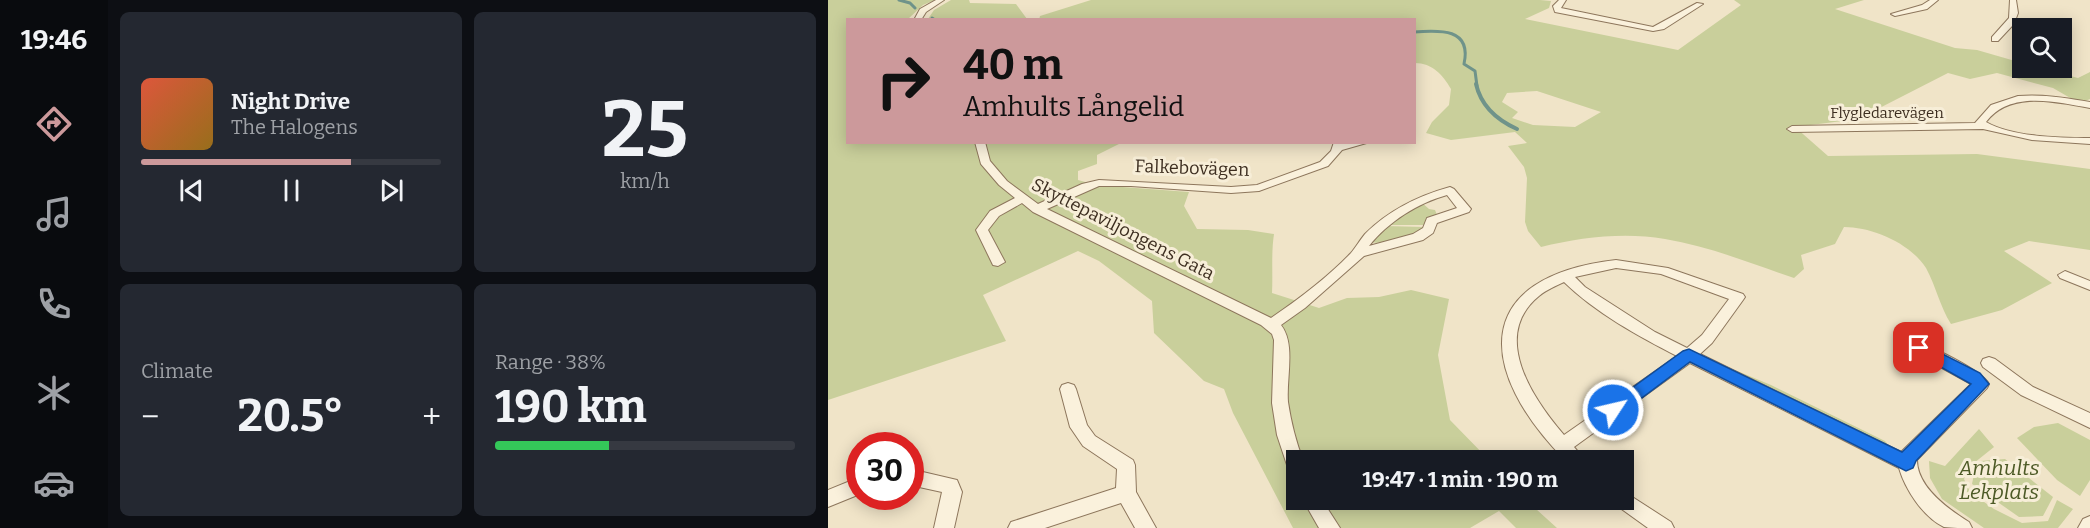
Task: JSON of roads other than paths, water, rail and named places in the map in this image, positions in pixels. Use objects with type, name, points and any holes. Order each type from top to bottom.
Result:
[{"type":"street","points":[[918,18],[922,11],[941,0]]},
{"type":"street","points":[[1563,0],[1557,6],[1558,10],[1653,29],[1661,27],[1699,4]]},
{"type":"street","points":[[1895,14],[1923,7],[1935,0]]},
{"type":"street","points":[[2013,0],[2014,18]]},
{"type":"street","points":[[1995,39],[2012,23]]},
{"type":"street","points":[[1983,126],[1980,123],[1991,109],[2012,101],[2053,100],[2090,105]]},
{"type":"street","name":"Flygledarevägen","points":[[1792,129],[1983,126],[1998,131],[2042,138],[2090,141]]},
{"type":"street","name":"Skyttepaviljongens Gata","points":[[980,144],[985,162],[1003,183],[1037,209],[1272,325]]},
{"type":"street","name":"Falkebovägen","points":[[1037,209],[1086,186],[1100,183],[1231,190],[1259,188],[1324,164],[1331,159],[1339,145]]},
{"type":"street","points":[[1291,450],[1280,403],[1281,338],[1272,325],[1300,305],[1359,253],[1418,237],[1429,230],[1431,221],[1465,209],[1450,190],[1428,197],[1383,225],[1361,246],[1359,253]]},
{"type":"street","points":[[998,262],[982,230],[988,217],[1002,207],[1023,199]]},
{"type":"street","points":[[1562,446],[1685,359],[1707,339],[1737,297],[1671,271],[1638,265],[1595,266],[1559,278],[1533,291],[1521,303],[1512,321],[1508,349],[1514,373],[1530,406],[1562,446],[1566,450]]},
{"type":"street","points":[[2065,275],[2090,286]]},
{"type":"street","points":[[1559,278],[1685,359],[1906,463]]},
{"type":"street","points":[[1919,348],[1981,384],[1908,457],[1906,463],[1908,471],[1925,497],[1958,527]]},
{"type":"street","points":[[1989,363],[2027,391],[2090,421]]},
{"type":"street","points":[[1068,389],[1079,427],[1089,441],[1126,465],[1126,494],[1146,528]]},
{"type":"street","points":[[924,480],[950,486],[952,492],[944,528]]},
{"type":"street","points":[[828,499],[846,491]]},
{"type":"street","points":[[1018,528],[1126,494]]},
{"type":"street","points":[[1634,507],[1664,528]]},
{"type":"street","points":[[1318,510],[1330,528]]},
{"type":"waterway","points":[[899,0],[910,3],[915,8]]},
{"type":"waterway","points":[[1416,32],[1443,32],[1459,38],[1465,52],[1464,64],[1475,71],[1477,86]]},
{"type":"waterway","points":[[1476,84],[1486,106],[1503,121],[1517,129]]},
{"type":"park label","name":"Amhults Lekplats","points":[[1999,480]]}]
